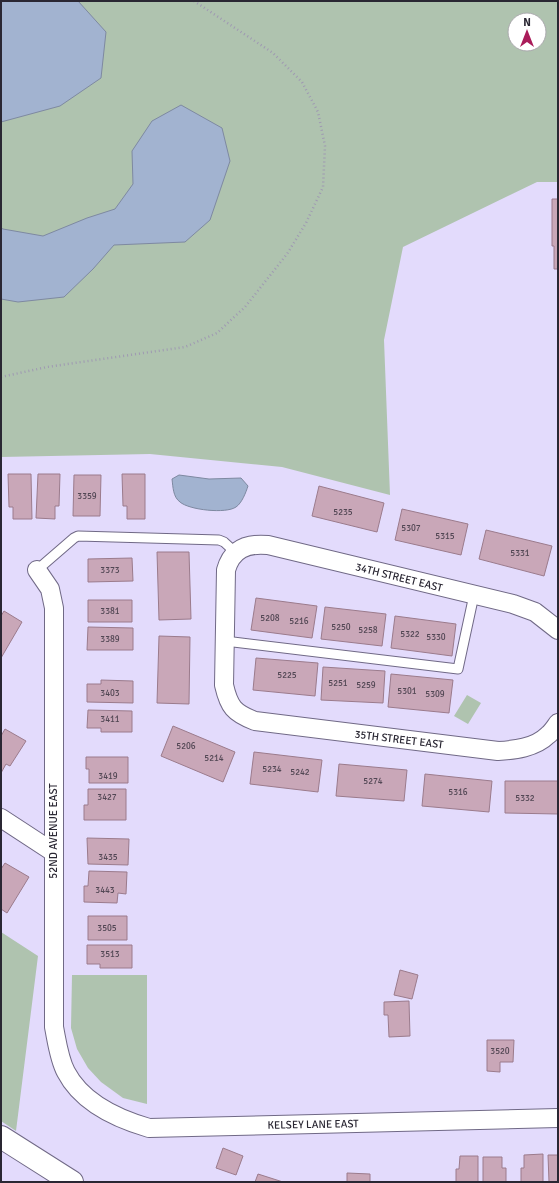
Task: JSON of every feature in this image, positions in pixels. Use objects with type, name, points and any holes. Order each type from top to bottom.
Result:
[{"type":"street","name":"34TH STREET EAST","points":[[236,553],[244,547],[256,544],[268,545],[513,604],[535,612],[558,630]]},
{"type":"street","points":[[224,641],[226,570],[228,562],[236,553]]},
{"type":"street","name":"52ND AVENUE EAST","points":[[37,570],[50,589],[54,608],[54,1027],[59,1053],[66,1072],[79,1090]]},
{"type":"street","name":"35TH STREET EAST","points":[[224,641],[224,685],[228,700],[234,709],[242,716],[256,721],[498,751],[515,750],[530,745],[547,736],[558,723]]},
{"type":"street","points":[[1,818],[53,852]]},
{"type":"street","name":"KELSEY LANE EAST","points":[[79,1090],[94,1104],[113,1115],[150,1128],[558,1118]]},
{"type":"street","points":[[1,1137],[72,1182]]},
{"type":"lane","points":[[37,570],[78,536],[219,540],[224,542],[236,553]]},
{"type":"lane","points":[[224,641],[458,669],[474,595]]},
{"type":"path","points":[[1,377],[47,367],[186,347],[217,333],[245,307],[287,254],[306,223],[323,187],[325,146],[318,112],[302,82],[273,53],[194,1]]},
{"type":"green space","points":[[1,1],[558,1],[558,182],[537,182],[403,247],[384,340],[390,495],[282,467],[150,454],[1,457]]},
{"type":"green space","points":[[467,695],[481,703],[468,724],[454,716]]},
{"type":"green space","points":[[1,932],[38,956],[16,1131],[1,1121]]},
{"type":"green space","points":[[72,975],[147,975],[147,1104],[123,1098],[101,1082],[88,1068],[77,1049],[71,1028]]},
{"type":"water","points":[[1,1],[78,1],[106,32],[101,78],[60,106],[1,122]]},
{"type":"water","points":[[181,105],[222,128],[230,161],[210,220],[185,242],[114,245],[93,269],[64,297],[18,302],[1,299],[1,228],[43,236],[87,218],[115,209],[133,184],[132,151],[152,121]]},
{"type":"water","points":[[179,475],[209,479],[241,478],[248,486],[242,500],[236,507],[216,511],[199,509],[185,505],[176,497],[172,479]]},
{"type":"building","points":[[552,199],[558,199],[558,269],[554,269],[554,246],[552,246]]},
{"type":"building","points":[[8,474],[31,474],[32,519],[13,519],[13,507],[9,507]]},
{"type":"building","points":[[38,474],[60,474],[59,506],[55,506],[55,519],[36,518]]},
{"type":"building","points":[[122,474],[145,474],[145,519],[127,519],[127,506],[123,506]]},
{"type":"building","points":[[74,475],[101,475],[100,516],[73,516]]},
{"type":"building","points":[[319,486],[384,503],[377,532],[312,516]]},
{"type":"building","points":[[402,509],[468,524],[461,555],[395,540]]},
{"type":"building","points":[[486,530],[552,546],[544,576],[479,559]]},
{"type":"building","points":[[157,552],[189,552],[191,619],[159,620]]},
{"type":"building","points":[[132,558],[133,581],[88,582],[88,559]]},
{"type":"building","points":[[256,598],[317,606],[312,638],[251,630]]},
{"type":"building","points":[[88,600],[132,600],[132,622],[88,622]]},
{"type":"building","points":[[325,607],[386,614],[382,646],[321,639]]},
{"type":"building","points":[[4,611],[22,622],[1,658],[1,616]]},
{"type":"building","points":[[395,616],[456,624],[452,656],[391,648]]},
{"type":"building","points":[[88,627],[133,628],[133,650],[87,650]]},
{"type":"building","points":[[159,636],[190,637],[189,704],[157,703]]},
{"type":"building","points":[[256,658],[318,663],[315,696],[253,690]]},
{"type":"building","points":[[323,667],[385,671],[383,703],[321,700]]},
{"type":"building","points":[[391,674],[453,680],[449,713],[388,707]]},
{"type":"building","points":[[101,680],[133,681],[133,703],[87,702],[87,684],[101,684]]},
{"type":"building","points":[[88,710],[132,711],[132,732],[101,732],[101,728],[87,728]]},
{"type":"building","points":[[173,726],[235,752],[223,782],[161,756]]},
{"type":"building","points":[[5,729],[26,741],[10,766],[6,764],[1,773],[1,736]]},
{"type":"building","points":[[254,752],[322,760],[318,792],[250,784]]},
{"type":"building","points":[[86,757],[128,757],[128,783],[89,783],[89,769],[86,769]]},
{"type":"building","points":[[339,764],[407,770],[404,801],[336,796]]},
{"type":"building","points":[[425,774],[492,781],[489,812],[422,806]]},
{"type":"building","points":[[505,781],[558,781],[558,814],[505,813]]},
{"type":"building","points":[[88,789],[126,789],[126,820],[84,820],[84,805],[88,805]]},
{"type":"building","points":[[87,838],[129,839],[128,865],[88,864]]},
{"type":"building","points":[[5,863],[29,877],[7,913],[1,909],[1,869]]},
{"type":"building","points":[[89,871],[127,872],[126,894],[118,893],[117,903],[84,902],[84,886],[88,886]]},
{"type":"building","points":[[88,916],[127,916],[127,940],[88,940]]},
{"type":"building","points":[[87,945],[132,945],[132,968],[100,968],[100,964],[87,964]]},
{"type":"building","points":[[400,970],[418,975],[412,999],[394,995]]},
{"type":"building","points":[[409,1001],[410,1036],[389,1037],[388,1015],[384,1015],[384,1002]]},
{"type":"building","points":[[487,1040],[514,1040],[513,1062],[500,1062],[500,1072],[487,1071]]},
{"type":"building","points":[[223,1148],[243,1156],[236,1175],[216,1168]]},
{"type":"building","points":[[543,1154],[543,1182],[521,1182],[521,1168],[524,1168],[524,1155]]},
{"type":"building","points":[[548,1155],[558,1155],[558,1182],[549,1182]]},
{"type":"building","points":[[460,1156],[478,1156],[478,1182],[456,1182],[456,1169],[459,1169]]},
{"type":"building","points":[[483,1157],[502,1157],[502,1168],[506,1168],[506,1182],[483,1182]]},
{"type":"building","points":[[347,1173],[370,1174],[370,1182],[347,1182]]},
{"type":"building","points":[[258,1174],[283,1182],[255,1182]]}]
